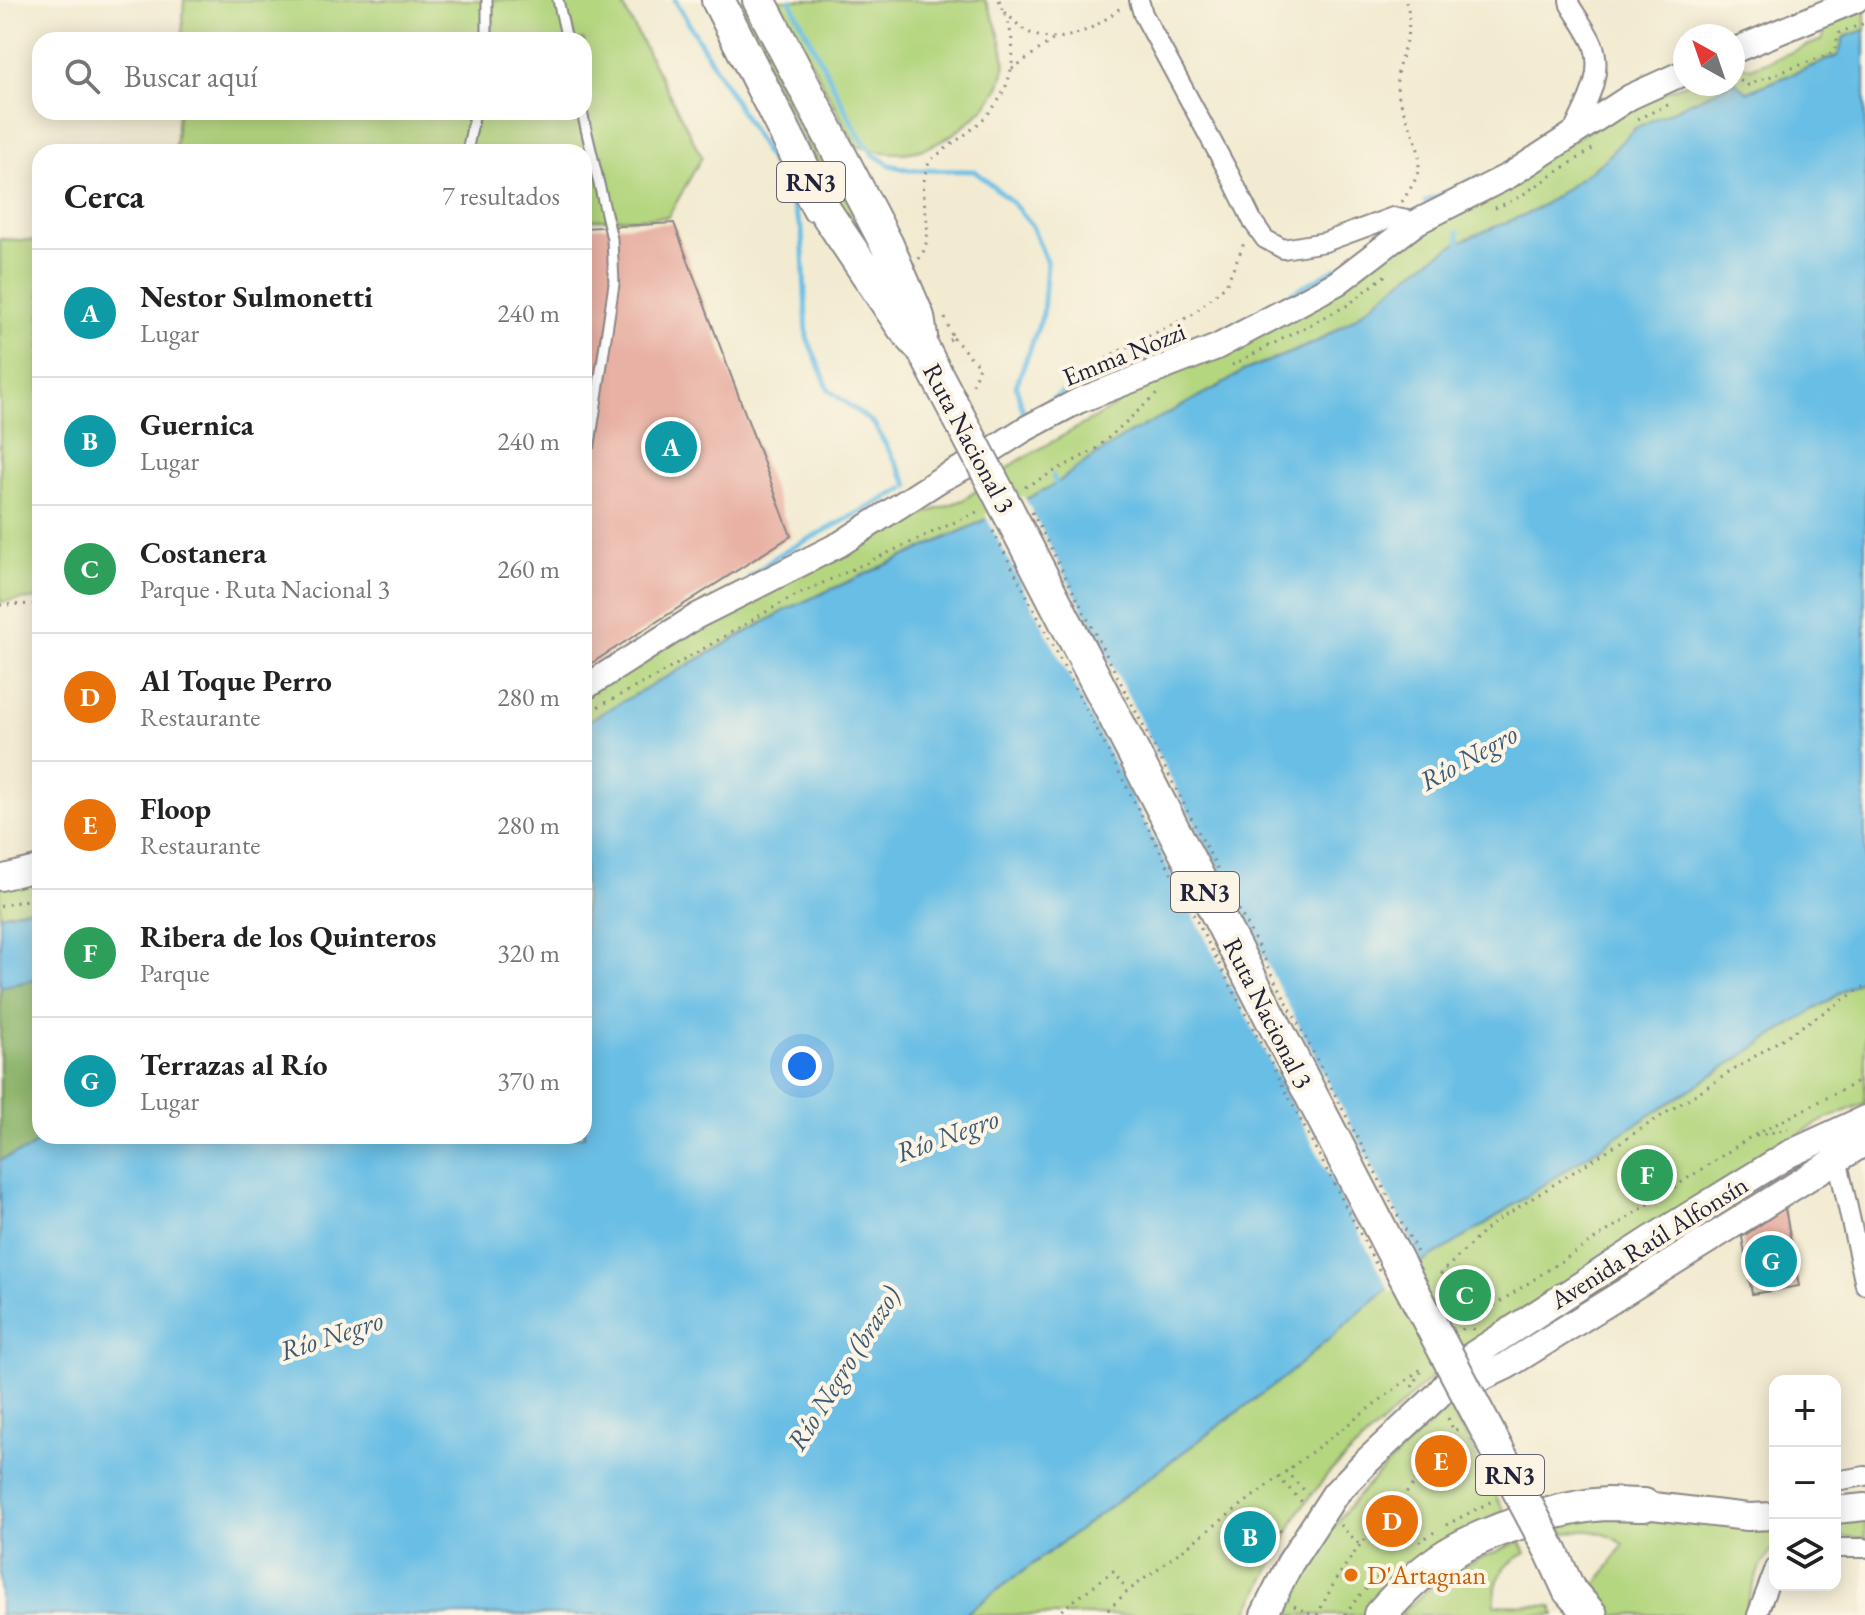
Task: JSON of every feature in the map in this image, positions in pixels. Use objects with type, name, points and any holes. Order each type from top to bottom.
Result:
[{"type":"highway","name":"RN3","points":[[718,0],[811,200],[825,211],[903,327],[924,351]]},
{"type":"highway","name":"RN3","points":[[759,0],[887,245],[918,317],[924,351]]},
{"type":"highway","name":"Ruta Nacional 3","points":[[924,351],[1552,1553],[1572,1602],[1591,1615]]},
{"type":"highway","points":[[1380,1615],[1404,1588],[1441,1559],[1475,1541],[1522,1522],[1569,1510],[1605,1504],[1644,1505]]},
{"type":"main road","name":"Avenida Raúl Alfonsín","points":[[1447,1385],[1472,1382],[1506,1366],[1829,1148],[1865,1119]]},
{"type":"main road","name":"Avenida Raúl Alfonsín","points":[[1264,1615],[1290,1563],[1335,1494],[1447,1385],[1467,1359],[1473,1342],[1789,1154],[1865,1142]]},
{"type":"main road","points":[[1644,1505],[1748,1517],[1769,1516]]},
{"type":"main road","points":[[1841,1509],[1865,1507]]},
{"type":"street","points":[[1569,0],[1593,44],[1597,66],[1594,85],[1571,136]]},
{"type":"street","points":[[1745,46],[1856,0]]},
{"type":"street","points":[[1131,3],[1143,14],[1253,222],[1265,239],[1283,249],[1325,242],[1393,217],[1417,222]]},
{"type":"street","name":"Emma Nozzi","points":[[592,683],[697,616],[840,544],[1025,429],[1078,401],[1235,338],[1337,283],[1417,222],[1510,175],[1630,97],[1673,87]]},
{"type":"street","points":[[0,878],[32,870]]},
{"type":"street","points":[[1829,1148],[1865,1285]]},
{"type":"street","points":[[1841,1480],[1865,1476]]},
{"type":"street","points":[[1841,1548],[1865,1548]]},
{"type":"street","points":[[1757,1615],[1769,1581]]},
{"type":"lane","points":[[487,0],[487,32]]},
{"type":"lane","points":[[558,0],[565,32]]},
{"type":"lane","points":[[469,144],[473,120]]},
{"type":"lane","points":[[584,120],[590,144]]},
{"type":"lane","points":[[592,154],[612,239],[614,284],[592,431]]},
{"type":"path","points":[[900,274],[919,260],[926,247],[923,190],[930,161],[983,119],[1001,98],[1012,69],[1013,43],[999,0]]},
{"type":"path","points":[[1393,217],[1416,178],[1420,161],[1397,80],[1408,27],[1409,9],[1405,0]]},
{"type":"path","points":[[1005,12],[1034,34],[1054,39],[1089,29],[1131,3]]},
{"type":"path","points":[[1745,83],[1748,85],[1834,52],[1839,33],[1865,23]]},
{"type":"path","points":[[1012,69],[1054,39]]},
{"type":"path","points":[[1636,120],[1674,102]]},
{"type":"path","points":[[1490,210],[1516,199],[1596,146]]},
{"type":"path","points":[[1078,401],[1089,378],[1109,356],[1192,315],[1226,285],[1253,222]]},
{"type":"path","points":[[1226,368],[1348,305],[1393,268]]},
{"type":"path","points":[[966,384],[973,398]]},
{"type":"path","points":[[1016,492],[1096,449],[1159,392]]},
{"type":"path","points":[[1017,482],[1024,496]]},
{"type":"path","points":[[978,502],[986,516]]},
{"type":"path","points":[[592,710],[790,598],[989,506]]},
{"type":"path","points":[[1031,510],[1417,1253]]},
{"type":"path","points":[[993,530],[1384,1280]]},
{"type":"path","points":[[0,605],[32,604]]},
{"type":"path","points":[[0,906],[32,899]]},
{"type":"path","points":[[1473,1342],[1441,1273],[1492,1224],[1865,986]]},
{"type":"path","points":[[1454,1323],[1473,1342]]},
{"type":"path","points":[[1409,1392],[1424,1368]]},
{"type":"path","points":[[1317,1615],[1338,1576],[1360,1545],[1410,1489],[1436,1450],[1431,1441]]},
{"type":"path","points":[[1285,1471],[1309,1495],[1298,1509]]},
{"type":"path","points":[[1278,1477],[1303,1502]]},
{"type":"path","points":[[1269,1518],[1284,1535]]},
{"type":"path","points":[[1338,1523],[1360,1545]]},
{"type":"path","points":[[1055,1615],[1113,1571],[1128,1591]]},
{"type":"green space","points":[[184,0],[620,0],[702,157],[668,217],[592,220],[592,144],[176,144],[177,120],[592,120],[592,32],[182,32]]},
{"type":"green space","points":[[732,0],[746,0],[882,261],[866,257]]},
{"type":"green space","points":[[778,0],[985,0],[1004,54],[1000,84],[993,97],[970,121],[929,147],[893,153],[856,146]]},
{"type":"green space","points":[[1865,9],[1865,30],[1844,37],[1839,55],[1745,90],[1745,66],[1751,68],[1822,40],[1827,23]]},
{"type":"green space","points":[[1673,89],[1673,96],[1704,96],[1635,128],[1601,163],[1552,199],[1533,211],[1459,242],[1437,255],[1355,318],[1314,343],[1243,371],[1125,436],[1056,484],[968,528],[790,608],[592,719],[592,688],[840,544],[963,500],[1018,461],[1114,407],[1125,388],[1429,223],[1635,104]]},
{"type":"green space","points":[[0,239],[32,241],[32,599],[0,602]]},
{"type":"green space","points":[[32,879],[32,908],[0,915],[0,887]]},
{"type":"green space","points":[[1865,977],[1865,1103],[1824,1120],[1772,1150],[1450,1360],[1330,1472],[1300,1510],[1246,1615],[964,1615],[1286,1376],[1404,1274]]},
{"type":"green space","points":[[32,981],[32,1144],[36,1144],[0,1160],[0,987]]},
{"type":"green space","points":[[1450,1407],[1504,1511],[1435,1549],[1364,1615],[1284,1615],[1332,1529],[1352,1503]]},
{"type":"green space","points":[[1604,1515],[1769,1523],[1769,1553],[1759,1569],[1743,1615],[1614,1615],[1594,1588],[1624,1544],[1595,1532],[1563,1534],[1559,1526]]},
{"type":"green space","points":[[1865,1515],[1865,1538],[1841,1537],[1841,1517]]},
{"type":"green space","points":[[1520,1541],[1526,1553],[1501,1573],[1495,1605],[1552,1606],[1555,1615],[1399,1615],[1445,1574]]},
{"type":"water","points":[[1865,30],[1865,977],[1404,1274],[1286,1376],[964,1615],[0,1615],[0,1160],[36,1144],[592,1144],[592,719],[790,608],[968,528],[1056,484],[1125,436],[1243,371],[1315,343],[1355,318],[1437,255],[1459,242],[1533,211],[1552,199],[1601,163],[1635,128],[1704,96],[1745,96],[1745,90],[1747,92],[1838,56],[1844,37]]},
{"type":"water","points":[[32,908],[32,981],[0,987],[0,915]]},
{"type":"pier","points":[[1024,496],[1424,1266],[1390,1292],[985,515]]},
{"type":"building","points":[[674,223],[791,536],[592,663],[592,228]]},
{"type":"building","points":[[1785,1208],[1799,1286],[1752,1294],[1742,1237]]},
{"type":"waterway","points":[[675,0],[784,184],[802,230],[807,337],[829,390],[874,424],[909,486]]},
{"type":"waterway","points":[[790,0],[858,134],[873,154],[890,165],[910,170],[975,171],[1012,202],[1032,226],[1047,263],[1043,314],[1016,386],[1025,418]]},
{"type":"waterway","points":[[1425,202],[1478,178]]},
{"type":"waterway","points":[[1458,232],[1459,242]]},
{"type":"waterway","points":[[1036,410],[1076,383],[1207,339],[1337,268]]},
{"type":"waterway","points":[[1053,476],[1056,484]]},
{"type":"waterway","points":[[750,577],[780,554],[904,489]]},
{"type":"place","name":"Nestor Sulmonetti","points":[[671,447]]},
{"type":"place","name":"Ribera de los Quinteros","points":[[1647,1175]]},
{"type":"place","name":"Terrazas al Río","points":[[1771,1261]]},
{"type":"place","name":"Costanera","points":[[1465,1295]]},
{"type":"place","name":"Floop","points":[[1441,1461]]},
{"type":"place","name":"Al Toque Perro","points":[[1392,1521]]},
{"type":"place","name":"Guernica","points":[[1250,1537]]},
{"type":"place","name":"D'Artagnan","points":[[1351,1575]]},
{"type":"water label","name":"Río Negro","points":[[1468,757]]},
{"type":"water label","name":"Río Negro","points":[[947,1135]]},
{"type":"water label","name":"Río Negro","points":[[331,1335]]},
{"type":"water label","name":"Río Negro (brazo)","points":[[843,1368]]}]
